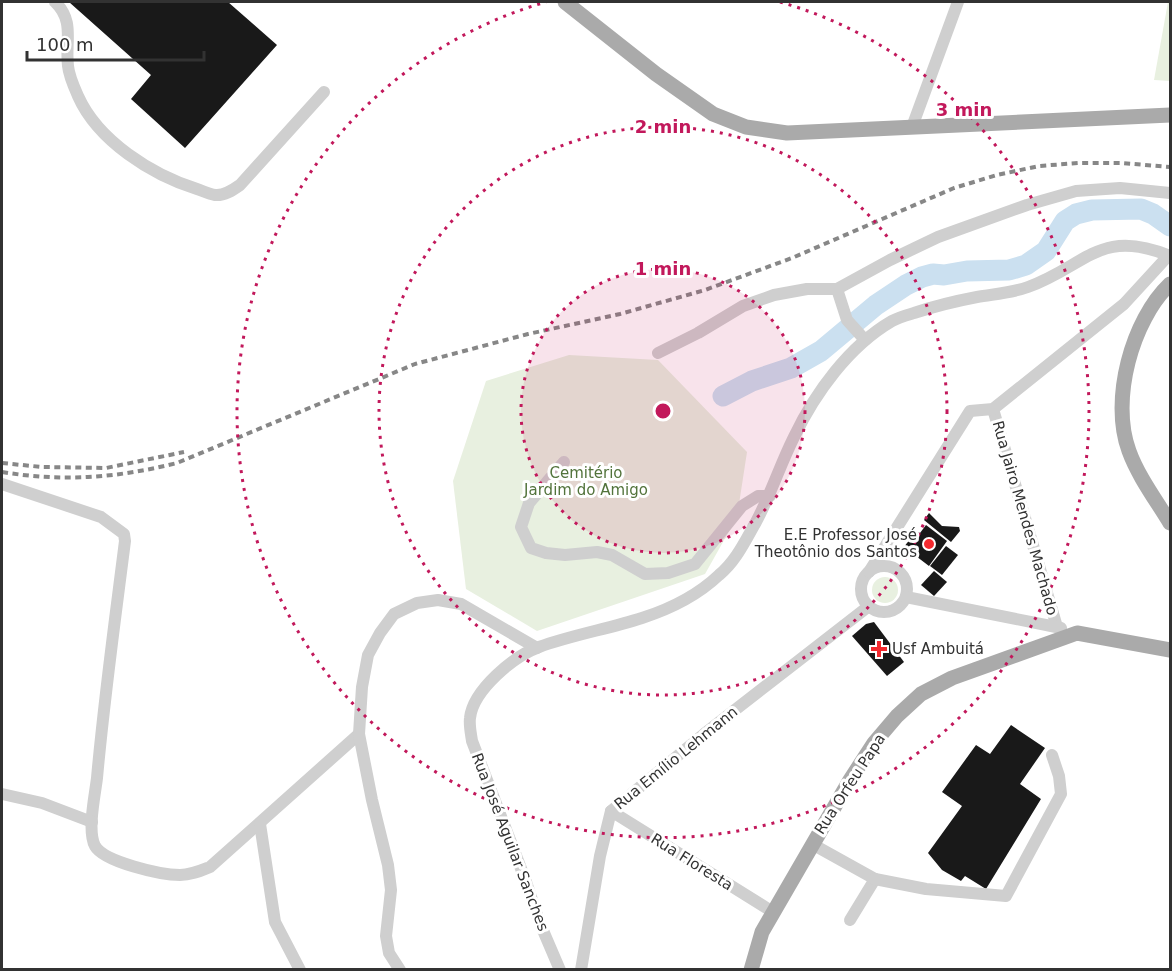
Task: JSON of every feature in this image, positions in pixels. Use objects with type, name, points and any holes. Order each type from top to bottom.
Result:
[{"type":"main road","points":[[565,2],[629,53],[713,114],[746,127],[787,133],[1170,115]]},
{"type":"main road","points":[[1170,284],[1146,314],[1139,329],[1127,370],[1123,423],[1129,451],[1170,523]]},
{"type":"main road","points":[[1077,633],[1170,650]]},
{"type":"main road","name":"Rua Orfeu Papa","points":[[751,969],[762,932],[812,844],[874,743],[897,716],[921,694],[952,678],[1077,633]]},
{"type":"street","points":[[55,2],[61,7],[68,20],[68,68],[85,110],[123,152],[153,171],[183,185],[216,195],[230,192],[240,185],[324,92]]},
{"type":"street","points":[[912,127],[958,2]]},
{"type":"street","points":[[658,353],[698,333],[743,306],[807,289],[837,289],[938,237],[1076,191],[1120,188],[1170,193]]},
{"type":"street","name":"Rua José Aguilar Sanches","points":[[560,969],[480,767],[472,741],[470,718],[474,703],[488,683],[512,663],[537,648],[645,617],[692,596],[732,564],[770,496],[794,437],[811,405],[861,336],[894,320],[944,303],[1029,287],[1107,247],[1126,246],[1149,249],[1170,256]]},
{"type":"street","name":"Rua Jairo Mendes Machado","points":[[869,572],[970,411],[993,409],[1124,303],[1170,256]]},
{"type":"street","points":[[837,289],[847,320],[861,336]]},
{"type":"street","name":"Rua Jairo Mendes Machado","points":[[993,409],[1057,627]]},
{"type":"street","points":[[564,462],[529,503],[521,527],[531,548],[546,553],[565,555],[597,552],[612,555],[645,574],[668,573],[695,564],[742,507],[758,496],[770,496]]},
{"type":"street","points":[[2,483],[101,517],[124,534],[92,822],[93,838],[101,853],[135,867],[163,874],[193,874],[210,867],[359,734]]},
{"type":"street","points":[[882,552],[885,566]]},
{"type":"street","points":[[885,566],[900,572],[908,586],[901,606],[888,612],[881,612],[868,606],[861,592],[865,577],[869,572],[877,567],[885,566]]},
{"type":"street","points":[[906,597],[1077,633]]},
{"type":"street","points":[[400,969],[389,952],[386,936],[391,890],[388,865],[359,734],[362,687],[368,655],[394,614],[417,603],[438,600],[461,604],[537,648]]},
{"type":"street","name":"Rua Emílio Lehmann","points":[[581,969],[600,856],[611,811],[704,734],[868,606]]},
{"type":"street","points":[[812,844],[875,879],[926,889],[1006,896],[1061,794],[1059,776],[1052,756]]},
{"type":"street","points":[[2,794],[42,803],[92,822]]},
{"type":"street","name":"Rua Floresta","points":[[611,811],[773,912]]},
{"type":"street","points":[[260,824],[275,922],[300,969]]},
{"type":"street","points":[[850,920],[875,879]]},
{"type":"green space","points":[[1168,2],[1170,2],[1170,81],[1154,80]]},
{"type":"green space","name":"Cemitério Jardim do Amigo","points":[[569,355],[658,360],[747,452],[737,517],[705,574],[537,631],[466,589],[453,481],[486,381]]},
{"type":"green space","points":[[885,577],[894,581],[898,590],[894,599],[885,603],[876,599],[872,590],[876,581]]},
{"type":"building","points":[[69,2],[228,2],[277,45],[185,148],[131,99],[151,75]]},
{"type":"building","points":[[929,513],[942,526],[959,527],[960,531],[951,542],[924,520]]},
{"type":"building","points":[[926,525],[947,541],[929,566],[904,547],[916,531],[920,533]]},
{"type":"building","points":[[946,546],[958,555],[942,575],[930,566]]},
{"type":"building","points":[[934,571],[947,582],[934,596],[921,585]]},
{"type":"building","name":"Usf Ambuitá","points":[[874,622],[904,662],[887,676],[852,636],[866,624]]},
{"type":"building","points":[[1011,725],[1045,748],[1020,784],[1041,799],[986,889],[965,876],[961,881],[942,870],[928,853],[962,806],[942,792],[976,745],[990,754]]},
{"type":"waterway","points":[[723,396],[752,381],[791,368],[821,351],[876,305],[922,277],[967,271],[1009,270],[1026,265],[1046,251],[1065,221],[1076,214],[1092,210],[1141,209],[1170,226]]},
{"type":"railway","points":[[2,472],[47,477],[90,477],[133,472],[177,463],[415,364],[528,334],[620,314],[705,290],[792,258],[954,188],[997,175],[1039,166],[1078,163],[1121,163],[1170,167]]},
{"type":"railway","points":[[2,463],[42,467],[106,468],[184,452]]},
{"type":"place","name":"E.E Professor José Theotônio dos Santos","points":[[929,544]]},
{"type":"place","name":"Usf Ambuitá","points":[[879,649]]}]
